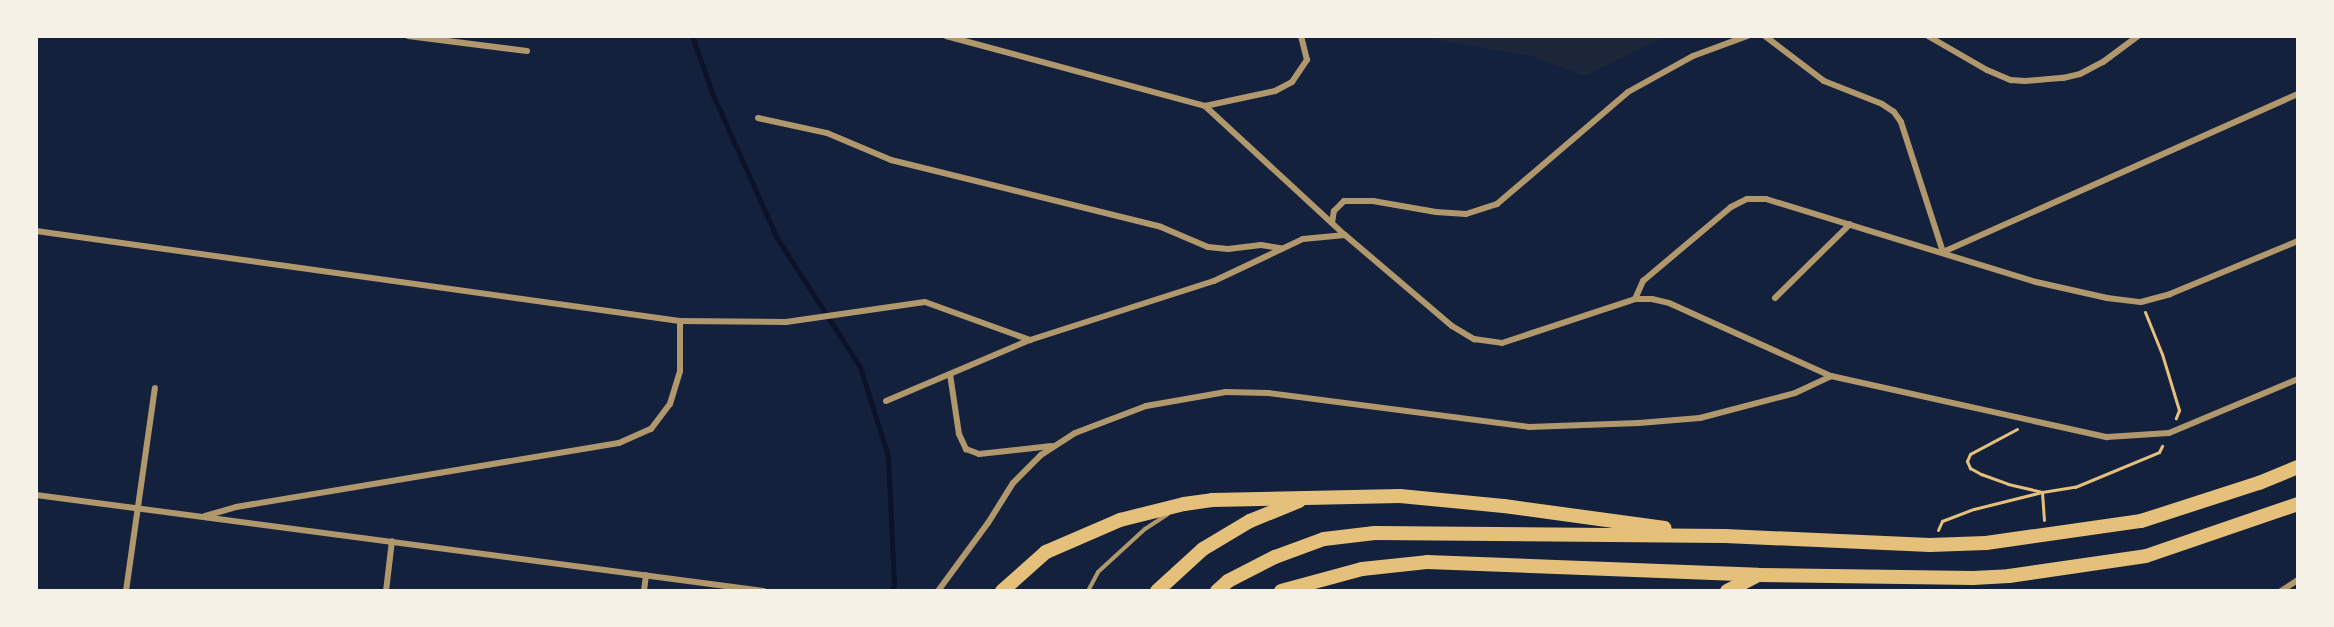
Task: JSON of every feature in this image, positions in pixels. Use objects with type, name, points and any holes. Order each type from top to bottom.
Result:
[{"type":"highway","points":[[1217,591],[1227,581],[1275,557],[1324,539],[1375,533],[1725,536],[1930,545],[1986,543],[2141,521],[2259,483],[2298,467]]},
{"type":"highway","points":[[1002,591],[1046,552],[1120,520],[1184,504],[1310,497],[1423,498],[1504,506],[1725,536]]},
{"type":"highway","points":[[1157,591],[1203,549],[1250,521],[1310,497]]},
{"type":"highway","points":[[1281,591],[1362,569],[1427,562],[1758,575],[1973,579],[2009,576],[2146,556],[2298,504]]},
{"type":"highway","points":[[1727,591],[1758,575]]},
{"type":"street","points":[[408,36],[527,51]]},
{"type":"street","points":[[946,36],[1204,106],[1275,91],[1292,82],[1307,60],[1301,36]]},
{"type":"street","points":[[1332,223],[1334,211],[1344,201],[1373,201],[1436,212],[1466,214],[1497,204],[1628,92],[1693,56],[1747,36]]},
{"type":"street","points":[[1765,36],[1824,81],[1882,104],[1894,112],[1901,122],[1943,252]]},
{"type":"street","points":[[1928,36],[1987,70],[2011,80],[2025,81],[2063,78],[2080,74],[2103,62],[2138,36]]},
{"type":"street","points":[[1943,252],[2298,94]]},
{"type":"street","points":[[1204,106],[1345,235],[1452,326],[1474,339],[1502,343],[1635,299],[1669,303],[1831,376],[2030,422],[2107,437],[2169,433],[2298,379]]},
{"type":"street","points":[[758,118],[827,133],[891,160],[1161,227],[1208,247],[1228,249],[1261,245],[1281,248]]},
{"type":"street","points":[[1635,299],[1643,281],[1731,207],[1748,200],[1766,199],[2036,282],[2107,298],[2140,302],[2170,294],[2298,241]]},
{"type":"street","points":[[1775,298],[1850,224]]},
{"type":"street","points":[[36,231],[680,321],[786,322],[907,302],[925,302],[1030,340]]},
{"type":"street","points":[[886,401],[1030,340],[1214,280],[1303,239],[1345,235]]},
{"type":"street","points":[[201,518],[236,507],[619,443],[651,429],[670,404],[680,371],[680,321]]},
{"type":"street","points":[[950,374],[959,434],[966,450],[979,454],[1055,446]]},
{"type":"street","points":[[938,591],[988,524],[1013,483],[1041,455],[1075,433],[1146,406],[1226,392],[1268,393],[1529,427],[1700,418],[1795,393],[1831,376]]},
{"type":"street","points":[[126,591],[155,388]]},
{"type":"street","points":[[36,495],[765,591]]},
{"type":"street","points":[[386,591],[392,541]]},
{"type":"street","points":[[644,591],[646,575]]},
{"type":"street","points":[[2281,591],[2298,580]]},
{"type":"lane","points":[[1088,591],[1098,572],[1145,529],[1184,504]]},
{"type":"path","points":[[1930,545],[1942,521],[1974,509],[2075,487],[2159,452],[2180,410],[2163,354],[2140,302]]},
{"type":"path","points":[[2030,422],[1970,454],[1967,461],[1970,468],[1981,474],[2042,493]]},
{"type":"shaded area","points":[[1416,36],[1666,36],[1585,76],[1531,56]]},
{"type":"waterway","points":[[692,36],[713,95],[777,238],[860,367],[888,456],[894,584],[892,591]]}]
